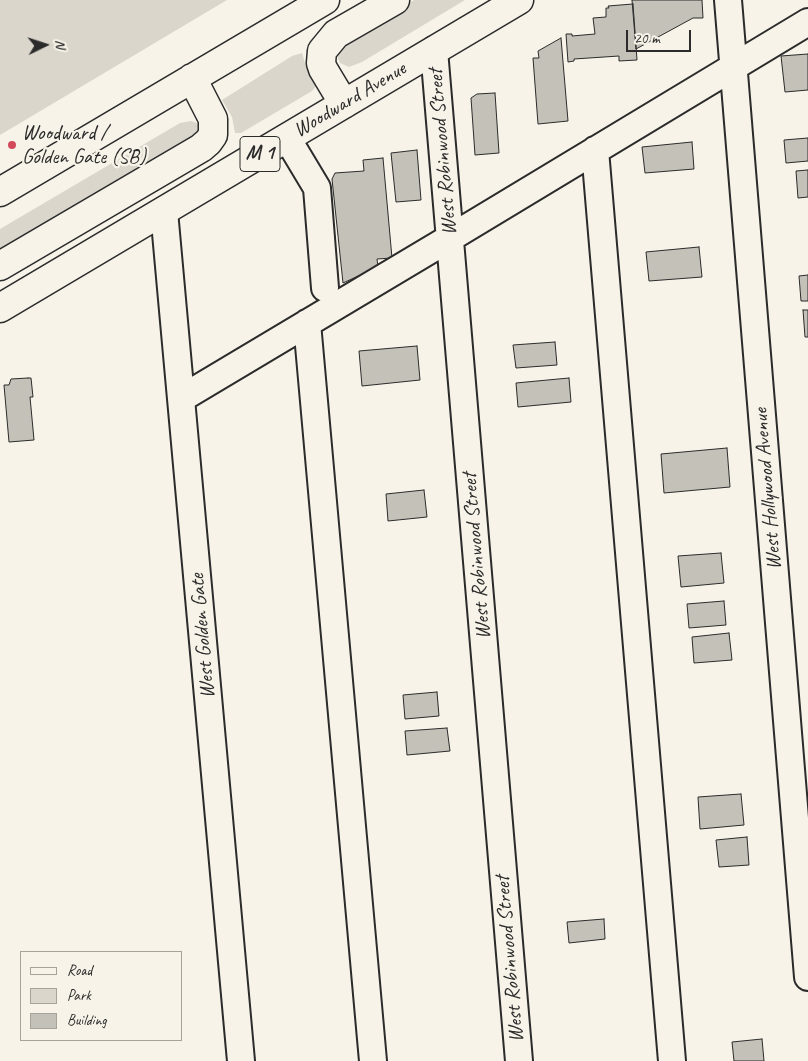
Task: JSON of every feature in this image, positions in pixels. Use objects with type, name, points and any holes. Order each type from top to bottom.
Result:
[{"type":"main road","points":[[0,192],[325,0]]},
{"type":"main road","points":[[344,104],[323,69],[321,64],[322,51],[336,34],[395,0]]},
{"type":"main road","name":"Woodward Avenue","points":[[0,308],[519,0]]},
{"type":"main road","points":[[0,266],[193,153],[208,142],[213,135],[213,119],[192,78]]},
{"type":"street","name":"West Hollywood Avenue","points":[[728,0],[808,977]]},
{"type":"street","points":[[182,398],[808,22]]},
{"type":"street","name":"West Robinwood Street","points":[[434,50],[518,1061]]},
{"type":"street","points":[[287,138],[317,188],[326,288]]},
{"type":"street","points":[[595,150],[672,1061]]},
{"type":"street","name":"West Golden Gate","points":[[164,211],[241,1061]]},
{"type":"street","points":[[307,324],[373,1061]]},
{"type":"green space","points":[[0,0],[227,0],[0,135]]},
{"type":"green space","points":[[414,0],[465,0],[362,62],[349,67],[340,63],[337,55],[344,42]]},
{"type":"green space","points":[[302,53],[308,73],[316,86],[312,91],[241,133],[235,133],[232,117],[222,100],[292,56]]},
{"type":"green space","points":[[191,121],[197,123],[201,129],[198,139],[0,261],[0,229],[180,123]]},
{"type":"building","points":[[632,0],[702,0],[703,18],[693,18],[636,49]]},
{"type":"building","points":[[633,4],[637,60],[619,61],[619,56],[574,59],[574,61],[568,62],[566,34],[572,34],[572,36],[595,34],[593,18],[606,17],[606,8],[609,8],[608,6]]},
{"type":"building","points":[[561,38],[568,121],[538,124],[533,58],[539,58],[538,51]]},
{"type":"building","points":[[808,54],[808,90],[785,92],[781,56]]},
{"type":"building","points":[[495,93],[499,153],[475,155],[471,98],[477,94]]},
{"type":"building","points":[[808,138],[808,161],[786,163],[784,140]]},
{"type":"building","points":[[692,142],[694,169],[645,173],[642,147]]},
{"type":"building","points":[[417,150],[421,200],[396,202],[391,153]]},
{"type":"building","points":[[383,158],[392,258],[377,259],[378,267],[343,283],[332,179],[335,173],[364,171],[363,160]]},
{"type":"building","points":[[808,170],[808,197],[798,198],[796,171]]},
{"type":"building","points":[[699,247],[702,277],[649,281],[646,252]]},
{"type":"building","points":[[808,275],[808,301],[801,301],[799,276]]},
{"type":"building","points":[[803,310],[808,310],[808,337],[805,337]]},
{"type":"building","points":[[555,342],[557,365],[516,368],[513,345]]},
{"type":"building","points":[[417,346],[420,380],[362,386],[359,351]]},
{"type":"building","points":[[31,378],[33,397],[30,397],[34,440],[9,442],[4,385],[9,385],[11,379]]},
{"type":"building","points":[[569,378],[571,402],[518,407],[516,383]]},
{"type":"building","points":[[727,448],[730,487],[664,493],[661,454]]},
{"type":"building","points":[[424,490],[427,517],[388,521],[386,494]]},
{"type":"building","points":[[721,553],[724,583],[681,587],[678,556]]},
{"type":"building","points":[[724,601],[726,625],[689,628],[687,604]]},
{"type":"building","points":[[729,633],[732,660],[694,663],[692,637]]},
{"type":"building","points":[[437,692],[439,716],[405,719],[403,695]]},
{"type":"building","points":[[447,728],[450,751],[407,755],[405,731]]},
{"type":"building","points":[[741,794],[744,825],[700,829],[698,797]]},
{"type":"building","points":[[747,837],[749,865],[719,867],[716,840]]},
{"type":"building","points":[[604,919],[605,939],[569,943],[567,922]]},
{"type":"building","points":[[762,1039],[764,1061],[734,1061],[732,1042]]},
{"type":"place","name":"Woodward / Golden Gate (SB)","points":[[12,145]]}]
